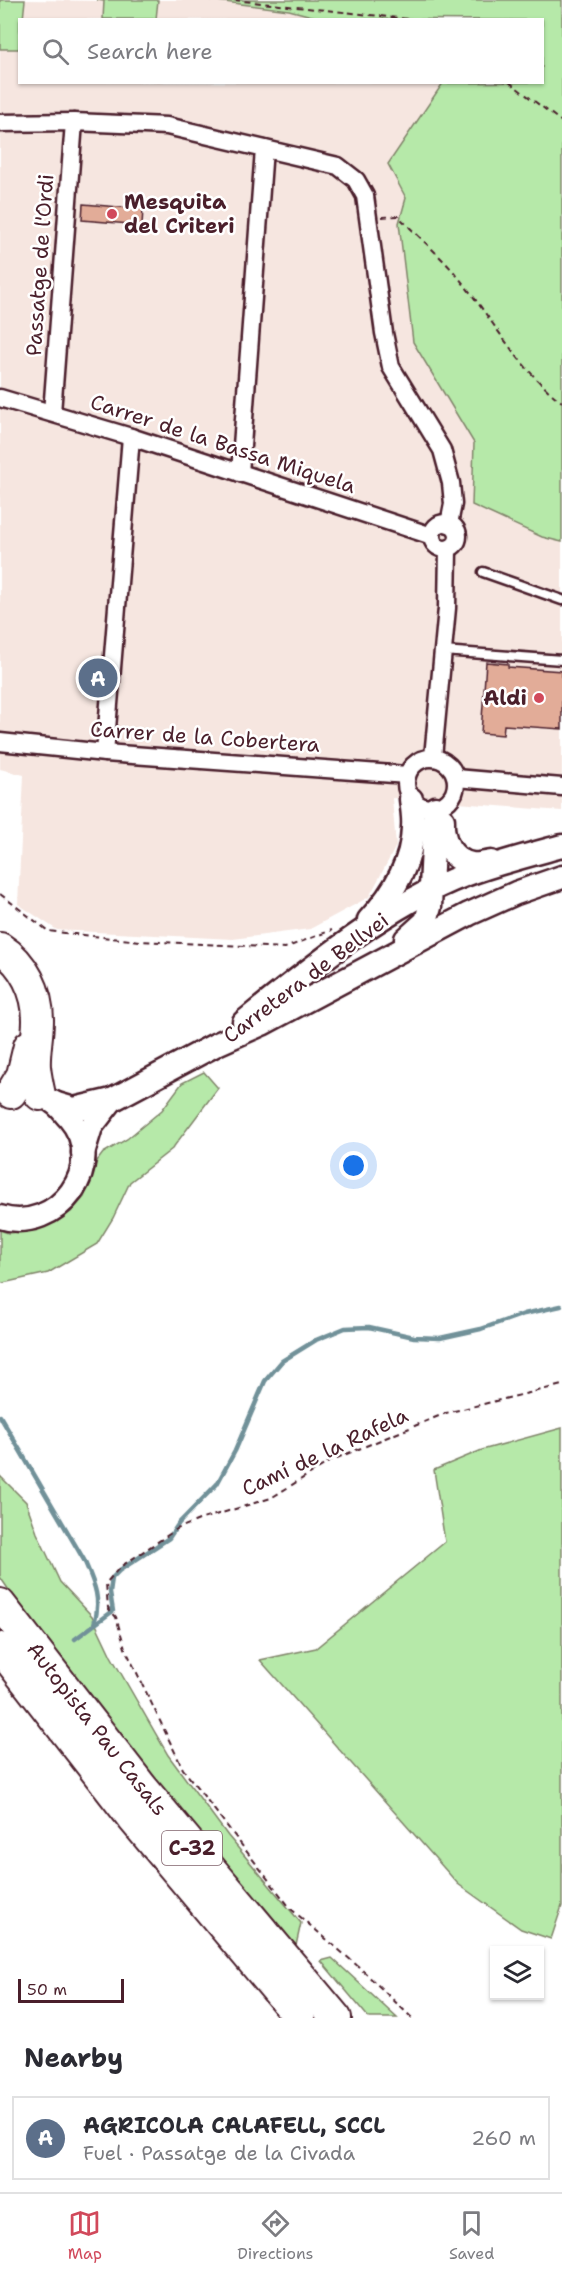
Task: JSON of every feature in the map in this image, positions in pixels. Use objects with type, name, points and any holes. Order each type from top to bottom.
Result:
[{"type":"highway","points":[[0,948],[10,954],[21,967],[30,982],[37,1003],[35,1066],[27,1097]]},
{"type":"highway","points":[[0,957],[13,969],[23,984],[30,1006],[30,1040],[22,1075],[27,1097]]},
{"type":"highway","name":"Autopista Pau Casals","points":[[0,1604],[142,1787],[336,2018]]},
{"type":"highway","name":"Autopista Pau Casals","points":[[5,1659],[133,1819],[300,2018]]},
{"type":"main road","points":[[346,933],[381,908],[397,883],[408,856],[413,828],[411,799]]},
{"type":"main road","points":[[440,807],[444,842],[456,857],[472,864],[522,856]]},
{"type":"main road","points":[[337,984],[358,964],[410,937],[426,921],[430,907],[440,807]]},
{"type":"main road","name":"Carretera de Bellvei","points":[[217,1044],[346,933],[463,876],[522,856],[562,846]]},
{"type":"main road","name":"Carretera de Bellvei","points":[[27,1097],[74,1109],[112,1100],[217,1044],[262,1024],[469,914],[516,893],[562,878]]},
{"type":"main road","points":[[27,1097],[76,1126],[83,1153]]},
{"type":"main road","name":"Carretera de Bellvei","points":[[0,1217],[9,1220],[37,1219],[66,1201],[80,1179],[83,1153],[91,1127],[112,1100]]},
{"type":"street","points":[[0,123],[74,122],[167,126],[338,166],[356,180],[365,196],[384,333],[391,367],[442,450],[452,483],[453,504],[449,524]]},
{"type":"street","name":"Passatge de l'Ordi","points":[[51,413],[74,122]]},
{"type":"street","points":[[240,472],[264,149]]},
{"type":"street","name":"Carrer de la Bassa Miquela","points":[[0,398],[240,472],[432,536]]},
{"type":"street","points":[[105,753],[130,437]]},
{"type":"street","points":[[449,524],[458,536],[455,544],[448,549],[437,546],[432,536],[438,526],[449,524]]},
{"type":"street","points":[[433,757],[447,608],[448,549]]},
{"type":"street","name":"Carrer de la Cobertera","points":[[0,742],[105,753],[407,775]]},
{"type":"street","points":[[433,757],[448,764],[456,778],[456,791],[440,807],[427,808],[417,805],[411,799],[406,784],[407,775],[418,761],[433,757]]},
{"type":"street","points":[[456,778],[562,787]]},
{"type":"lane","points":[[483,572],[562,600]]},
{"type":"lane","points":[[443,651],[562,660]]},
{"type":"path","points":[[234,0],[398,18]]},
{"type":"path","points":[[512,84],[562,122]]},
{"type":"path","points":[[369,218],[398,216],[414,231],[453,272],[506,344],[540,383],[562,402]]},
{"type":"path","points":[[0,894],[48,931],[140,941],[285,948],[346,933]]},
{"type":"path","name":"Camí de la Rafela","points":[[412,2018],[359,1967],[291,1909],[183,1769],[125,1648],[116,1617],[108,1608],[106,1583],[120,1567],[177,1529],[271,1498],[332,1460],[446,1413],[562,1385]]},
{"type":"shaded area","points":[[25,0],[104,1],[103,18],[23,18]]},
{"type":"shaded area","points":[[158,0],[208,0],[289,10],[319,18],[156,18]]},
{"type":"shaded area","points":[[0,49],[18,49],[18,84],[442,84],[388,164],[406,198],[399,223],[413,342],[474,443],[472,505],[542,537],[562,542],[562,811],[392,798],[396,846],[369,897],[310,929],[233,939],[57,930],[18,904],[24,775],[0,769]]},
{"type":"green space","points":[[0,0],[25,0],[23,18],[18,18],[18,49],[0,49]]},
{"type":"green space","points":[[97,0],[158,0],[156,18],[103,18],[104,1]]},
{"type":"green space","points":[[208,0],[562,0],[562,542],[542,537],[472,505],[474,443],[413,342],[399,223],[406,198],[388,164],[442,84],[544,84],[544,18],[319,18],[289,10]]},
{"type":"green space","points":[[204,1072],[218,1088],[172,1149],[130,1182],[113,1218],[97,1244],[48,1273],[0,1282],[0,1230],[8,1233],[31,1231],[50,1225],[71,1212],[84,1197],[97,1161],[103,1153],[127,1139],[162,1110],[182,1083]]},
{"type":"green space","points":[[562,1428],[562,1906],[551,1939],[521,1929],[458,1884],[260,1660],[316,1648],[445,1542],[434,1470],[482,1450]]},
{"type":"green space","points":[[0,1476],[26,1502],[37,1533],[60,1582],[92,1616],[111,1656],[168,1755],[228,1836],[301,1923],[295,1950],[187,1824],[0,1577]]},
{"type":"green space","points":[[332,1958],[397,2018],[369,2018],[321,1961]]},
{"type":"building","name":"Mesquita del Criteri","points":[[83,204],[143,209],[142,225],[82,220]]},
{"type":"building","points":[[486,662],[508,664],[508,667],[562,671],[562,729],[504,725],[503,735],[481,733]]},
{"type":"waterway","points":[[75,1639],[113,1611],[110,1592],[112,1578],[120,1570],[169,1538],[179,1523],[217,1484],[235,1451],[265,1381],[282,1361],[316,1340],[345,1328],[369,1327],[414,1337],[440,1338],[561,1306]]},
{"type":"waterway","points":[[0,1416],[84,1560],[94,1584],[97,1599],[94,1624]]},
{"type":"place","name":"Mesquita del Criteri","points":[[112,214]]},
{"type":"place","name":"AGRICOLA CALAFELL, SCCL","points":[[98,678]]},
{"type":"place","name":"Aldi","points":[[539,698]]}]
